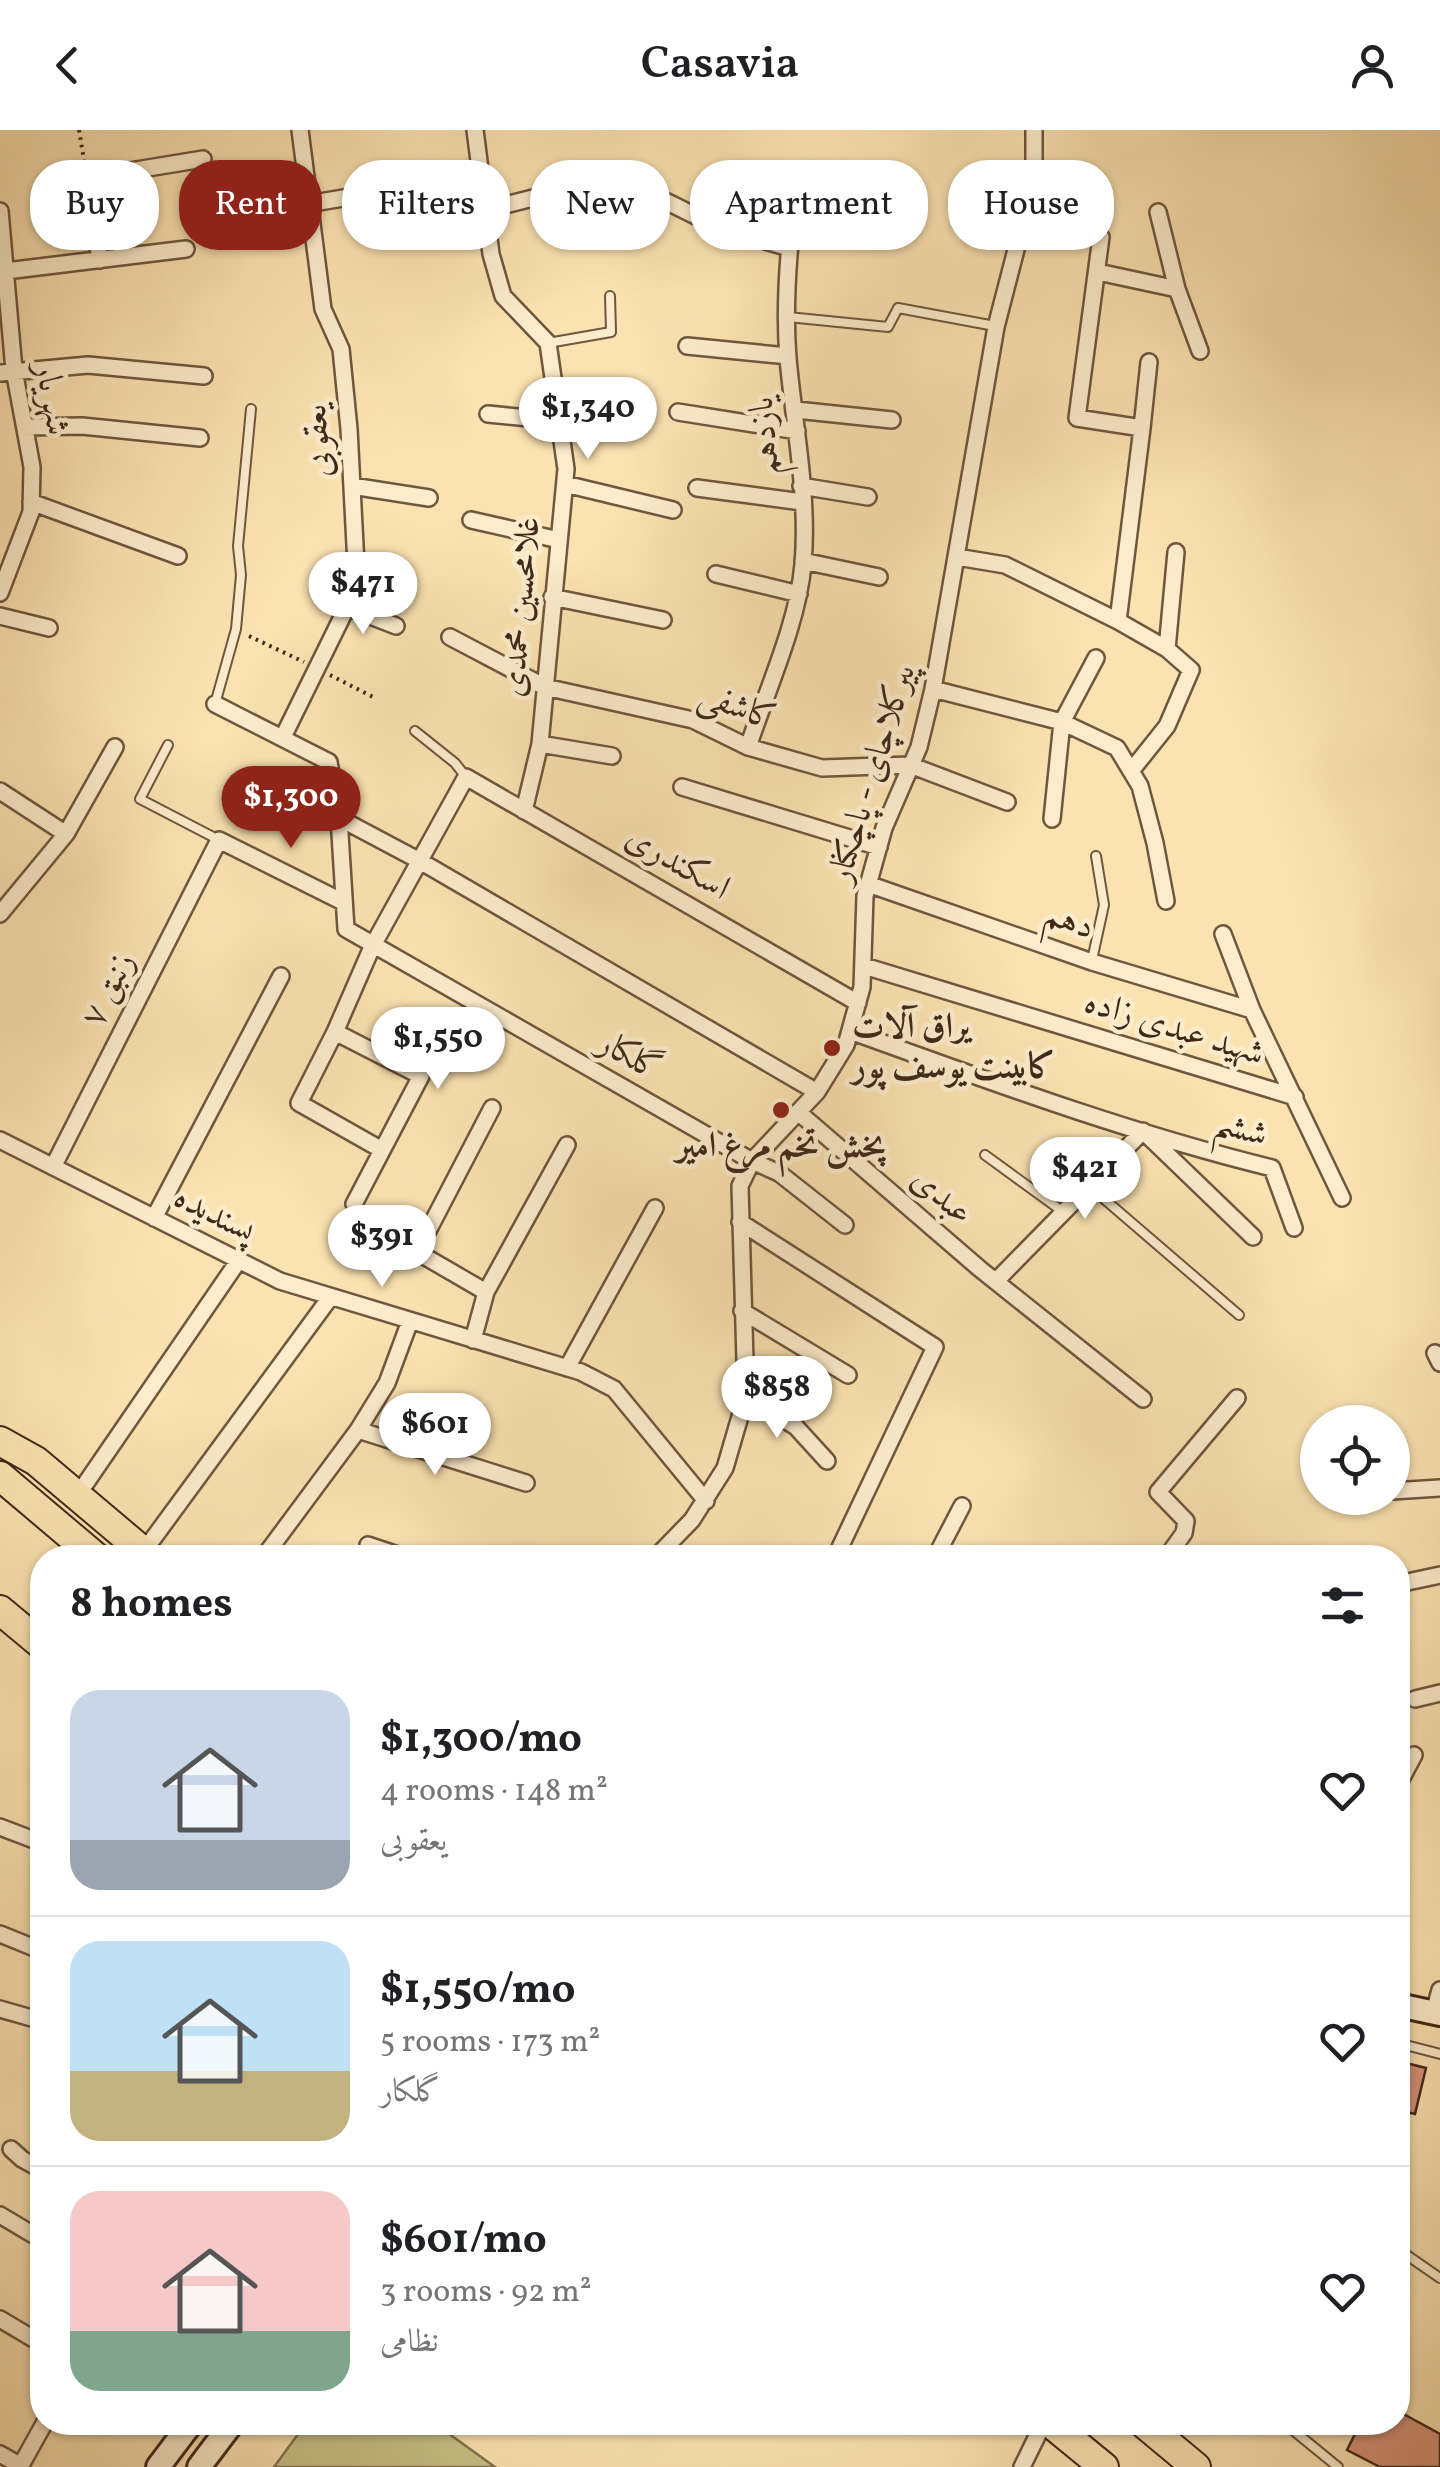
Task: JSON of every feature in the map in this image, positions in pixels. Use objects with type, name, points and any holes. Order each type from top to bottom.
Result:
[{"type":"highway","points":[[0,1441],[36,1461],[136,1545]]},
{"type":"highway","points":[[0,1476],[82,1545]]},
{"type":"highway","points":[[0,1610],[30,1636]]},
{"type":"highway","points":[[1063,2435],[1104,2467]]},
{"type":"highway","points":[[1157,2435],[1192,2464]]},
{"type":"highway","points":[[1166,2435],[1192,2464]]},
{"type":"main road","points":[[0,1431],[36,1461]]},
{"type":"main road","points":[[1410,2004],[1438,2005]]},
{"type":"main road","points":[[158,2467],[182,2435]]},
{"type":"main road","points":[[198,2467],[223,2435]]},
{"type":"street","name":"یعقوبی","points":[[300,130],[303,160]]},
{"type":"street","points":[[475,130],[479,160]]},
{"type":"street","name":"پیرکلاچای - پاچکنار","points":[[1034,130],[1034,160]]},
{"type":"street","points":[[159,165],[202,158]]},
{"type":"street","points":[[510,204],[581,186],[637,188],[690,214]]},
{"type":"street","name":"شهریار","points":[[0,211],[6,270],[7,371],[32,466],[31,512],[6,559],[0,594]]},
{"type":"street","points":[[1158,212],[1177,289],[1200,351]]},
{"type":"street","points":[[6,270],[179,249]]},
{"type":"street","points":[[98,250],[100,260]]},
{"type":"street","name":"یعقوبی","points":[[283,737],[347,607],[356,566],[340,350],[323,308],[314,250]]},
{"type":"street","points":[[490,250],[503,296],[548,343]]},
{"type":"street","name":"یازدهم","points":[[748,747],[799,594],[803,561],[796,410],[788,356],[789,250]]},
{"type":"street","name":"پیرکلاچای - پاچکنار","points":[[668,1545],[692,1520],[726,1468],[746,1396],[740,1186],[752,1161],[817,1092],[846,1045],[858,1004],[864,966],[864,896],[878,847],[919,747],[933,689],[996,326],[1016,250]]},
{"type":"street","points":[[1100,250],[1078,418],[1142,428]]},
{"type":"street","points":[[1098,272],[1177,289]]},
{"type":"street","name":"غلامحسین محمدی","points":[[524,811],[540,744],[566,469],[548,343]]},
{"type":"street","points":[[687,346],[788,356]]},
{"type":"street","points":[[1118,620],[1149,362]]},
{"type":"street","points":[[7,371],[88,364],[204,376]]},
{"type":"street","points":[[796,410],[892,420]]},
{"type":"street","points":[[678,412],[797,431]]},
{"type":"street","points":[[488,414],[559,421]]},
{"type":"street","points":[[24,427],[82,426],[200,438]]},
{"type":"street","points":[[564,484],[673,510]]},
{"type":"street","points":[[352,486],[429,498]]},
{"type":"street","points":[[697,488],[868,496]]},
{"type":"street","points":[[31,502],[178,556]]},
{"type":"street","points":[[471,520],[558,540]]},
{"type":"street","points":[[1166,649],[1176,552]]},
{"type":"street","points":[[957,556],[1006,565],[1118,620],[1166,649],[1191,670],[1167,726],[1131,771]]},
{"type":"street","points":[[803,561],[879,577]]},
{"type":"street","points":[[716,574],[799,594]]},
{"type":"street","points":[[552,597],[663,620]]},
{"type":"street","points":[[347,607],[396,626]]},
{"type":"street","points":[[0,616],[49,628]]},
{"type":"street","name":"کاشفی","points":[[450,637],[544,687],[693,720],[748,747],[822,768],[910,766]]},
{"type":"street","points":[[1052,819],[1062,722],[1096,658]]},
{"type":"street","points":[[933,689],[1062,722],[1117,748],[1140,786],[1166,901]]},
{"type":"street","points":[[215,704],[329,762],[339,818],[346,930],[372,947]]},
{"type":"street","points":[[540,744],[612,756]]},
{"type":"street","points":[[0,914],[66,834],[114,747]]},
{"type":"street","points":[[910,766],[1007,802]]},
{"type":"street","points":[[382,1150],[300,1103],[372,947],[466,778]]},
{"type":"street","name":"اسکندری","points":[[466,778],[858,1004]]},
{"type":"street","points":[[682,788],[878,847]]},
{"type":"street","points":[[0,791],[66,834]]},
{"type":"street","points":[[339,818],[817,1092]]},
{"type":"street","points":[[219,840],[342,902]]},
{"type":"street","name":"زنبق ۷","points":[[53,1167],[219,840]]},
{"type":"street","name":"دهم","points":[[868,884],[1092,962],[1252,1010]]},
{"type":"street","points":[[1223,934],[1252,1010],[1342,1198]]},
{"type":"street","name":"گلکار","points":[[372,947],[752,1161],[779,1172],[845,1226]]},
{"type":"street","name":"شهید عبدی زاده","points":[[864,966],[1295,1097]]},
{"type":"street","points":[[154,1218],[281,976]]},
{"type":"street","name":"ششم","points":[[850,1031],[1022,1093],[1272,1168],[1294,1228]]},
{"type":"street","points":[[335,1032],[420,1076],[354,1204]]},
{"type":"street","points":[[486,1292],[417,1252],[492,1108]]},
{"type":"street","name":"عبدی","points":[[798,1112],[996,1282],[1143,1399]]},
{"type":"street","points":[[996,1282],[1143,1131],[1253,1237]]},
{"type":"street","name":"پسندیده","points":[[0,1140],[280,1282],[567,1368],[614,1388],[706,1501]]},
{"type":"street","points":[[473,1340],[486,1292],[567,1145]]},
{"type":"street","points":[[567,1368],[655,1208]]},
{"type":"street","points":[[740,1222],[935,1346],[841,1545]]},
{"type":"street","points":[[77,1496],[240,1260]]},
{"type":"street","points":[[153,1545],[330,1299]]},
{"type":"street","points":[[742,1311],[848,1375]]},
{"type":"street","points":[[273,1545],[358,1430],[387,1383],[410,1320]]},
{"type":"street","points":[[746,1396],[796,1426],[827,1461]]},
{"type":"street","points":[[1175,1545],[1184,1533],[1186,1521],[1158,1492],[1237,1398]]},
{"type":"street","points":[[358,1430],[526,1483]]},
{"type":"street","points":[[1410,1490],[1440,1488]]},
{"type":"street","points":[[942,1545],[962,1506]]},
{"type":"street","points":[[1410,1581],[1440,1575]]},
{"type":"street","points":[[1416,1699],[1440,1693]]},
{"type":"street","points":[[1410,1763],[1414,1756]]},
{"type":"street","points":[[0,1827],[30,1838]]},
{"type":"street","points":[[0,1934],[30,1946]]},
{"type":"street","points":[[0,2010],[30,2018]]},
{"type":"street","points":[[11,2149],[30,2164]]},
{"type":"street","points":[[0,2215],[30,2233]]},
{"type":"street","points":[[0,2319],[30,2337]]},
{"type":"street","points":[[0,2454],[20,2466],[38,2435]]},
{"type":"street","points":[[1022,2467],[1040,2435]]},
{"type":"lane","points":[[548,343],[611,332],[610,296]]},
{"type":"lane","points":[[788,317],[888,327],[898,308],[996,326]]},
{"type":"lane","points":[[215,704],[236,629],[241,575],[238,546],[252,409]]},
{"type":"lane","points":[[415,732],[455,764],[466,778]]},
{"type":"lane","points":[[168,745],[140,799],[219,840]]},
{"type":"lane","points":[[1092,962],[1104,905],[1096,856]]},
{"type":"lane","points":[[984,1156],[1063,1212]]},
{"type":"lane","points":[[1089,1186],[1239,1315]]},
{"type":"lane","points":[[1410,2046],[1440,2054]]},
{"type":"lane","points":[[1410,2257],[1440,2278]]},
{"type":"lane","points":[[1299,2435],[1338,2467]]},
{"type":"path","points":[[80,130],[84,160]]},
{"type":"shaded area","points":[[297,2435],[451,2435],[495,2467],[274,2467]]},
{"type":"building","points":[[1410,2064],[1426,2068],[1415,2114],[1410,2113]]},
{"type":"building","points":[[1410,2418],[1440,2434],[1440,2467],[1380,2467],[1347,2450],[1354,2435],[1410,2435]]},
{"type":"place","name":"یراق آلات کابینت یوسف پور","points":[[832,1048]]},
{"type":"place","name":"پخش تخم مرغ امیر","points":[[781,1110]]}]
